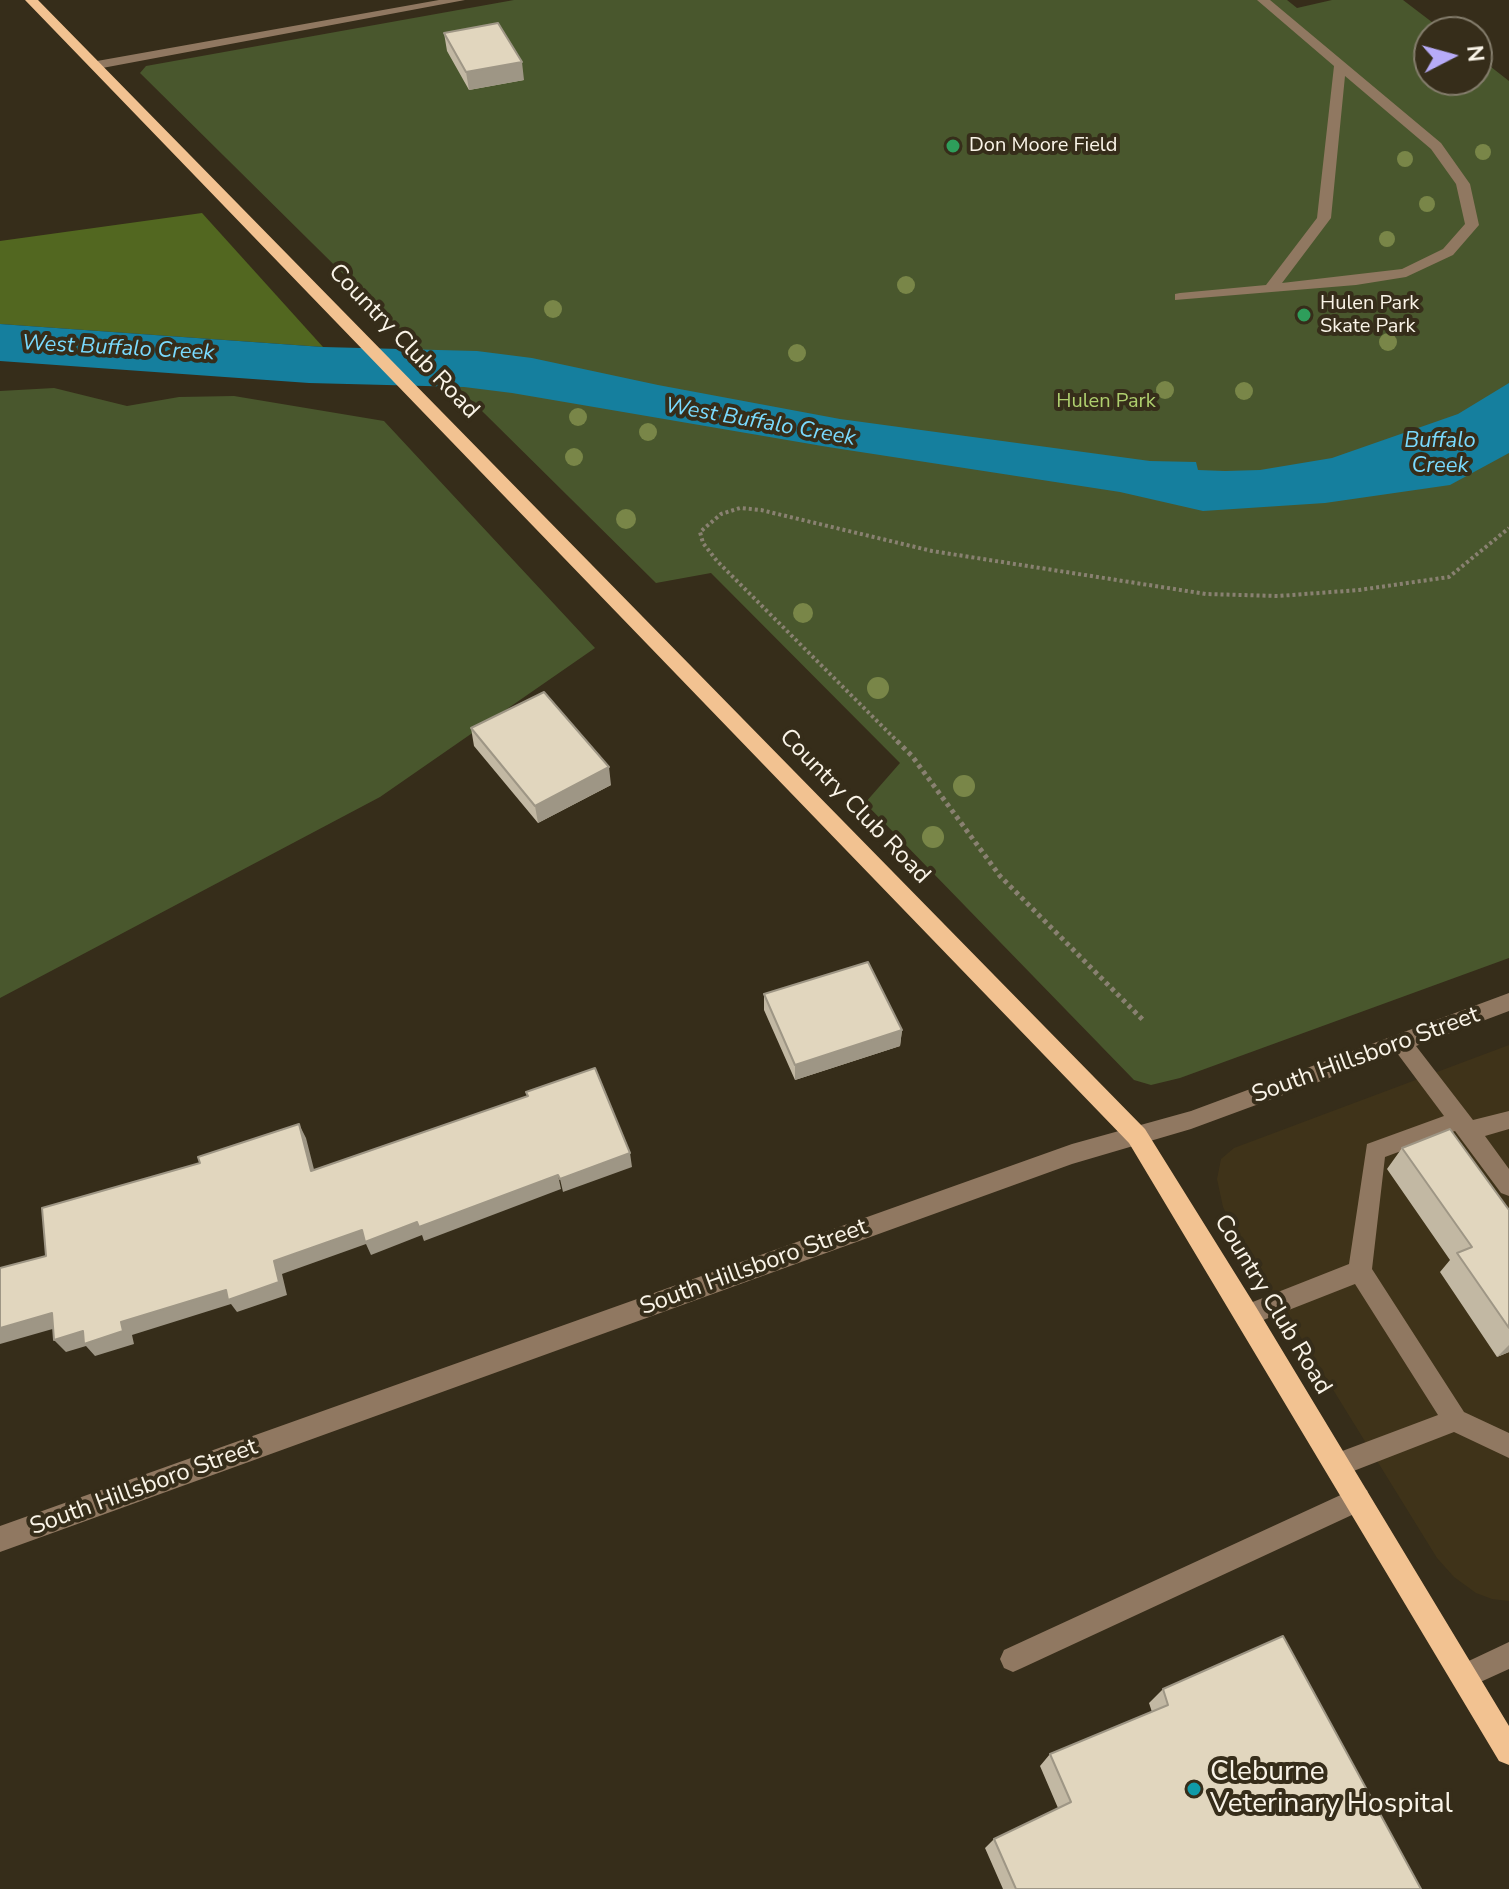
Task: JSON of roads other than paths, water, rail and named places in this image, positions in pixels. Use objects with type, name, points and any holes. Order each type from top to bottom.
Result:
[{"type":"main road","name":"Country Club Road","points":[[31,0],[1137,1136],[1509,1751]]},
{"type":"street","points":[[97,65],[459,0]]},
{"type":"street","points":[[1180,297],[1406,273],[1448,252],[1472,225],[1463,184],[1436,146],[1263,0]]},
{"type":"street","points":[[1271,288],[1324,218],[1340,65]]},
{"type":"street","name":"South Hillsboro Street","points":[[0,1539],[1072,1154],[1191,1120],[1509,1002]]},
{"type":"street","points":[[1402,1043],[1509,1186]]},
{"type":"street","points":[[1509,1120],[1464,1125],[1375,1151],[1360,1271],[1455,1420],[1509,1446]]},
{"type":"street","points":[[1248,1315],[1360,1271]]},
{"type":"street","points":[[1338,1465],[1455,1420]]},
{"type":"street","points":[[1013,1659],[1358,1499]]},
{"type":"street","points":[[1465,1676],[1509,1655]]},
{"type":"water","name":"Buffalo Creek","points":[[0,324],[323,347],[477,351],[532,358],[840,419],[1150,461],[1196,462],[1198,470],[1260,470],[1332,458],[1458,414],[1509,383],[1509,453],[1450,485],[1325,503],[1203,511],[1120,492],[464,387],[309,383],[0,361]]},
{"type":"place","name":"Don Moore Field","points":[[953,146]]},
{"type":"place","name":"Hulen Park Skate Park","points":[[1304,315]]},
{"type":"place","name":"Cleburne Veterinary Hospital","points":[[1194,1789]]},
{"type":"water label","name":"West Buffalo Creek","points":[[118,349]]},
{"type":"water label","name":"West Buffalo Creek","points":[[760,423]]},
{"type":"park label","name":"Hulen Park","points":[[1106,402]]}]
